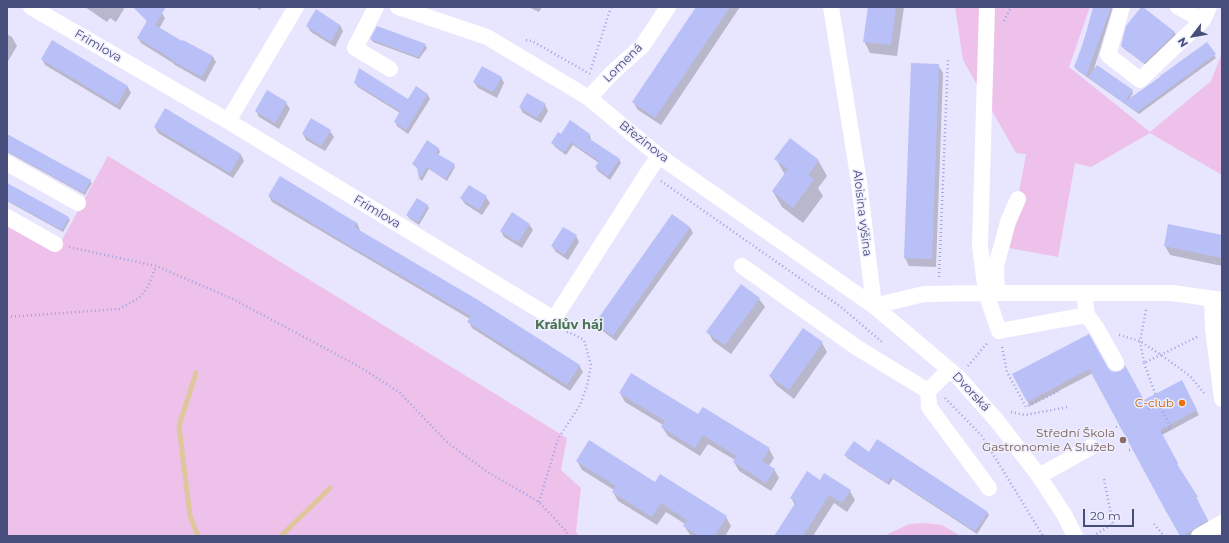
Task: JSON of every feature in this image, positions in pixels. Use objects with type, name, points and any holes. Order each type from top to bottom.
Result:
[{"type":"street","name":"Frimlova","points":[[31,7],[228,121],[554,319]]},
{"type":"street","points":[[228,121],[296,7]]},
{"type":"street","points":[[376,7],[355,48],[390,69]]},
{"type":"street","name":"Lomená","points":[[589,98],[612,73],[643,45],[668,7]]},
{"type":"street","name":"Aloisina výšina","points":[[831,7],[859,182],[874,306]]},
{"type":"street","points":[[987,7],[980,246],[992,293],[999,331],[1088,315]]},
{"type":"street","points":[[1122,7],[1108,55],[1140,80],[1206,14]]},
{"type":"street","points":[[1178,7],[1206,14]]},
{"type":"street","name":"Březinova","points":[[406,8],[487,37],[589,98],[659,156],[874,306]]},
{"type":"street","points":[[554,319],[659,156]]},
{"type":"street","points":[[7,163],[78,203]]},
{"type":"street","points":[[992,293],[996,266],[1008,222],[1018,199]]},
{"type":"street","points":[[7,217],[55,244]]},
{"type":"street","points":[[742,266],[856,347],[928,391]]},
{"type":"street","points":[[1084,293],[1088,315],[1098,329],[1116,363]]},
{"type":"street","points":[[874,306],[924,294],[1172,293],[1217,299],[1213,329],[1222,399]]},
{"type":"street","name":"Dvorská","points":[[874,306],[954,373],[998,422],[1039,476],[1065,516],[1074,536]]},
{"type":"street","points":[[928,391],[954,373]]},
{"type":"street","points":[[928,391],[929,406],[989,488]]},
{"type":"street","points":[[1039,476],[1091,446]]},
{"type":"street","points":[[1199,536],[1222,523]]},
{"type":"path","points":[[590,74],[611,7]]},
{"type":"path","points":[[939,294],[948,60]]},
{"type":"path","points":[[55,244],[156,266],[233,300],[358,366],[399,392],[448,443],[486,471],[539,502],[569,536]]},
{"type":"path","points":[[7,317],[119,309],[139,298],[148,287],[156,266]]},
{"type":"path","points":[[1149,293],[1140,341],[1144,363],[1158,404],[1171,428],[1161,434]]},
{"type":"path","points":[[539,502],[558,439],[580,405],[587,386],[591,365],[584,340],[573,334],[561,331],[554,319]]},
{"type":"path","points":[[1144,363],[1213,329]]},
{"type":"path","points":[[954,373],[999,331]]},
{"type":"path","points":[[999,331],[1007,372],[1026,407],[1058,391]]},
{"type":"path","points":[[1140,341],[1190,376],[1205,394]]},
{"type":"path","points":[[1148,409],[1158,404]]},
{"type":"path","points":[[998,422],[1011,412],[1025,415],[1068,407]]},
{"type":"path","points":[[1116,427],[1120,425]]},
{"type":"path","points":[[1093,536],[1113,524],[1104,479]]},
{"type":"path","points":[[1154,524],[1164,536]]},
{"type":"shaded area","points":[[955,7],[1090,7],[1069,67],[1150,132],[1211,81],[1222,53],[1222,175],[1150,133],[1091,167],[1075,163],[1058,257],[1009,248],[1026,154],[1016,153],[963,60]]},
{"type":"shaded area","points":[[108,156],[567,438],[561,470],[581,488],[576,531],[579,536],[7,536],[7,221],[57,249]]},
{"type":"shaded area","points":[[924,523],[942,525],[961,536],[884,536],[909,524]]},
{"type":"building","points":[[133,7],[166,7],[155,25],[182,41],[183,40],[213,56],[202,77],[171,60],[172,59],[137,38],[147,21]]},
{"type":"building","points":[[696,7],[730,7],[655,118],[632,102]]},
{"type":"building","points":[[868,7],[896,7],[891,45],[863,42]]},
{"type":"building","points":[[1093,7],[1111,7],[1086,76],[1074,67],[1083,44]]},
{"type":"building","points":[[1141,7],[1175,32],[1144,63],[1121,46],[1126,26]]},
{"type":"building","points":[[316,9],[340,25],[331,42],[306,26]]},
{"type":"building","points":[[377,26],[426,44],[418,57],[370,39]]},
{"type":"building","points":[[52,40],[128,86],[117,105],[41,59]]},
{"type":"building","points":[[1207,42],[1216,54],[1137,112],[1088,77],[1097,65],[1133,90],[1124,102]]},
{"type":"building","points":[[911,63],[939,64],[932,259],[904,258]]},
{"type":"building","points":[[482,66],[502,77],[493,92],[473,82]]},
{"type":"building","points":[[359,68],[408,99],[416,86],[428,94],[406,130],[394,122],[400,111],[354,83]]},
{"type":"building","points":[[267,90],[287,102],[275,123],[255,111]]},
{"type":"building","points":[[527,93],[546,104],[537,118],[519,107]]},
{"type":"building","points":[[165,108],[241,154],[230,173],[154,127]]},
{"type":"building","points":[[311,118],[331,130],[321,146],[302,134]]},
{"type":"building","points":[[570,120],[590,134],[587,137],[620,159],[608,176],[595,167],[599,161],[571,142],[564,152],[551,143],[558,132],[561,134]]},
{"type":"building","points":[[7,134],[91,180],[84,193],[7,151]]},
{"type":"building","points":[[790,138],[819,160],[808,175],[814,179],[793,208],[772,191],[788,169],[774,159]]},
{"type":"building","points":[[427,140],[439,148],[436,153],[455,164],[445,179],[427,167],[419,180],[417,167],[412,164]]},
{"type":"building","points":[[280,176],[357,223],[354,227],[478,300],[580,365],[567,385],[467,322],[471,316],[345,243],[268,196]]},
{"type":"building","points":[[7,183],[69,217],[62,230],[7,200]]},
{"type":"building","points":[[469,185],[487,196],[479,210],[460,198]]},
{"type":"building","points":[[417,198],[428,205],[418,222],[406,215]]},
{"type":"building","points":[[512,212],[530,224],[518,242],[500,231]]},
{"type":"building","points":[[672,214],[690,227],[613,336],[595,323]]},
{"type":"building","points":[[1168,224],[1222,235],[1222,258],[1164,246]]},
{"type":"building","points":[[563,227],[577,235],[564,255],[551,246]]},
{"type":"building","points":[[741,284],[760,298],[725,345],[706,332]]},
{"type":"building","points":[[803,328],[823,342],[789,390],[769,376]]},
{"type":"building","points":[[1089,334],[1111,371],[1120,371],[1125,365],[1144,400],[1182,380],[1197,410],[1160,430],[1178,463],[1177,464],[1198,497],[1196,497],[1208,520],[1183,536],[1180,536],[1163,506],[1089,369],[1027,402],[1012,374]]},
{"type":"building","points":[[631,373],[698,414],[703,407],[770,448],[762,461],[775,469],[766,483],[733,462],[736,456],[703,435],[695,448],[661,427],[665,421],[619,393]]},
{"type":"building","points":[[877,439],[988,512],[975,531],[891,477],[887,483],[844,455],[854,441],[869,452]]},
{"type":"building","points":[[589,440],[655,482],[660,474],[727,516],[715,536],[699,536],[683,526],[687,520],[661,503],[652,517],[612,492],[616,486],[576,461]]},
{"type":"building","points":[[807,471],[820,480],[824,473],[851,490],[842,503],[829,495],[803,536],[774,536],[796,502],[790,498]]},
{"type":"waterway","points":[[196,373],[179,426],[190,516],[198,536]]},
{"type":"waterway","points":[[281,536],[330,488]]},
{"type":"place","name":"C-club","points":[[1182,403]]},
{"type":"place","name":"Střední Škola Gastronomie A Služeb","points":[[1123,440]]},
{"type":"district","name":"Králův háj","points":[[569,325]]}]
